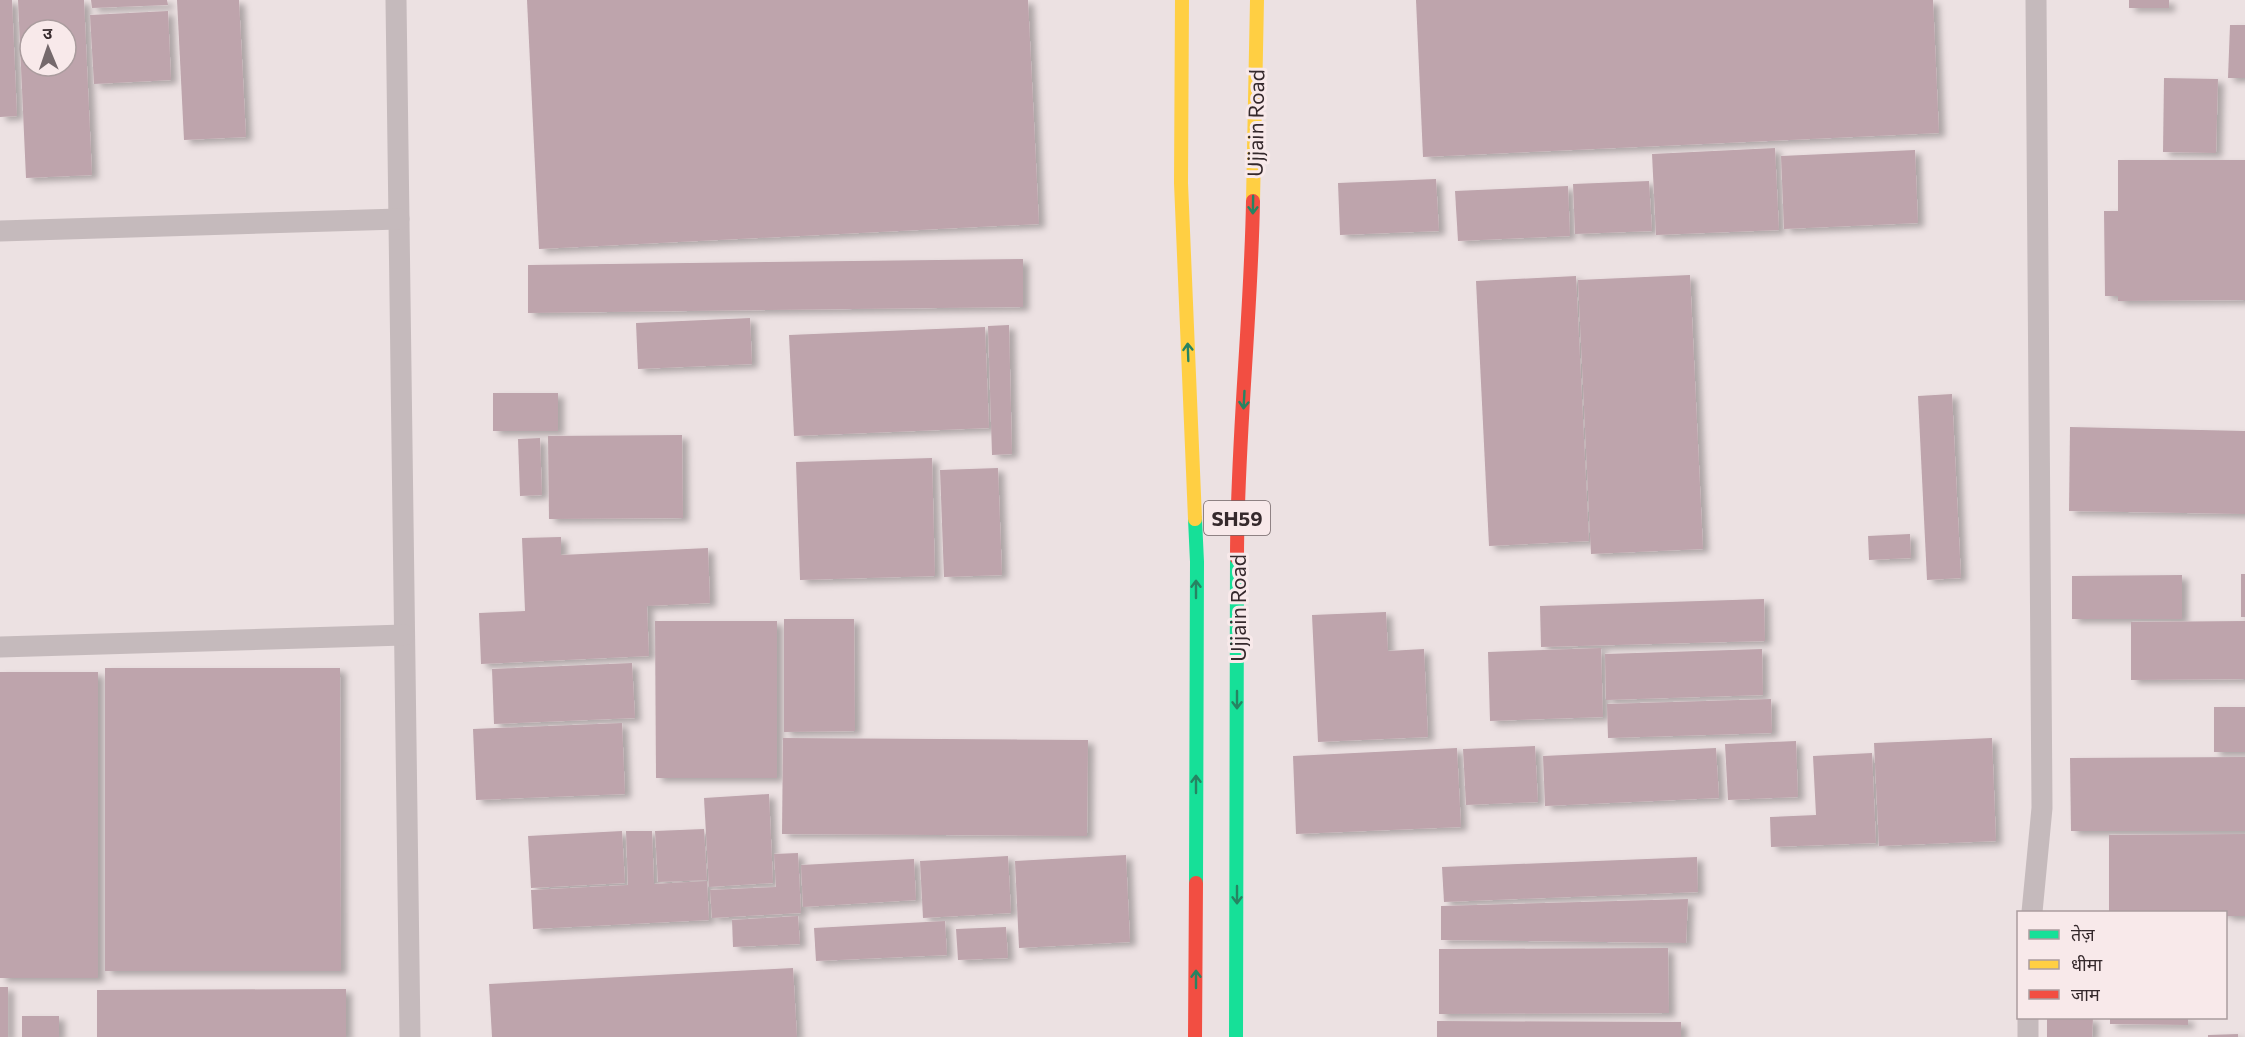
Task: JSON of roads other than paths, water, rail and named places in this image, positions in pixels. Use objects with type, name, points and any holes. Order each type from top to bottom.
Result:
[{"type":"main road","name":"Ujjain Road","points":[[1182,0],[1181,183],[1197,562],[1195,1037]]},
{"type":"main road","name":"Ujjain Road","points":[[1236,1037],[1237,517],[1252,272],[1257,0]]},
{"type":"lane","points":[[396,0],[410,1037]]},
{"type":"lane","points":[[2032,911],[2042,808],[2036,0]]},
{"type":"lane","points":[[0,231],[399,219]]},
{"type":"lane","points":[[0,646],[404,635]]},
{"type":"lane","points":[[2028,1019],[2028,1037]]}]
